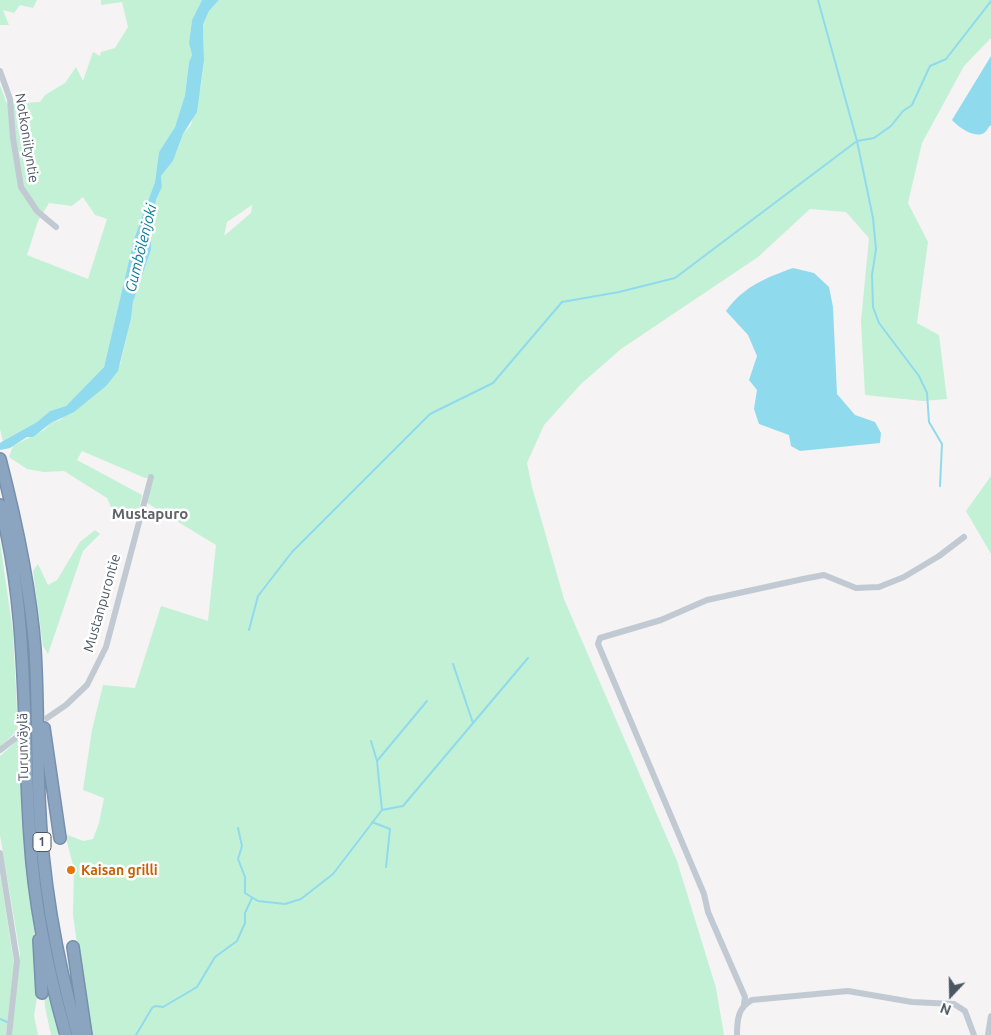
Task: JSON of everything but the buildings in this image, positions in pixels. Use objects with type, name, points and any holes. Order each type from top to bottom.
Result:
[{"type":"highway","name":"Turunväylä","points":[[1,463],[22,550],[34,647],[42,838],[59,949],[78,1035]]},
{"type":"highway","name":"Turunväylä","points":[[0,505],[11,553],[20,624],[25,689],[30,839],[36,891],[50,970],[66,1035]]},
{"type":"highway","points":[[34,647],[50,777],[60,838]]},
{"type":"highway","points":[[36,891],[42,993]]},
{"type":"highway","points":[[73,947],[86,1035]]},
{"type":"street","name":"Notkoniityntie","points":[[0,71],[10,99],[13,138],[21,187],[37,211],[56,227]]},
{"type":"street","name":"Mustanpurontie","points":[[47,718],[66,705],[87,685],[106,647],[151,477]]},
{"type":"street","points":[[736,1035],[739,1013],[744,1004],[745,997],[708,912],[704,894],[598,644],[600,638],[661,620],[707,600],[817,576],[824,575],[856,588],[879,587],[904,577],[964,538]]},
{"type":"street","points":[[0,750],[21,734]]},
{"type":"street","points":[[0,853],[17,961],[9,1035]]},
{"type":"street","points":[[744,1004],[764,998],[848,991],[912,1002],[954,1004],[964,1010],[974,1035]]},
{"type":"street","points":[[988,1035],[991,1016]]},
{"type":"green space","points":[[0,0],[37,0],[33,8],[20,5],[14,13],[3,10],[9,25],[0,25]]},
{"type":"green space","points":[[101,0],[202,0],[192,20],[189,43],[192,55],[189,62],[185,95],[175,127],[159,152],[155,182],[134,239],[104,367],[66,406],[50,411],[37,422],[3,441],[0,429],[0,85],[7,104],[40,102],[45,95],[65,83],[76,67],[83,81],[93,52],[100,56],[101,52],[115,48],[128,27],[122,2],[101,5]],"holes":[[[83,197],[95,215],[107,219],[88,279],[27,255],[38,221],[49,203],[72,206]]]},
{"type":"green space","points":[[219,0],[991,0],[991,38],[964,66],[922,143],[908,203],[928,242],[917,323],[939,335],[947,399],[923,401],[865,395],[861,321],[869,238],[846,212],[810,209],[758,257],[621,349],[581,384],[544,425],[527,463],[564,599],[677,861],[716,988],[724,1035],[90,1035],[73,915],[74,869],[65,834],[83,841],[93,839],[99,823],[104,798],[83,790],[92,730],[103,685],[135,688],[161,606],[208,621],[216,545],[144,501],[151,477],[145,478],[82,451],[77,460],[142,495],[137,516],[111,507],[107,498],[64,471],[44,472],[27,469],[9,457],[13,446],[44,430],[51,423],[60,420],[120,365],[133,302],[151,250],[151,230],[156,200],[162,187],[161,176],[173,161],[183,134],[191,125],[201,86],[204,61],[203,26],[209,11]],"holes":[[[252,205],[251,213],[224,236],[227,222]]]},
{"type":"green space","points":[[991,476],[991,554],[966,511]]},
{"type":"green space","points":[[95,530],[100,534],[83,551],[48,654],[43,646],[33,571],[38,564],[48,585],[57,580],[80,542]]},
{"type":"green space","points":[[0,542],[13,632],[18,730],[0,747]]},
{"type":"green space","points":[[19,739],[22,820],[34,929],[38,992],[34,1016],[38,1035],[11,1035],[20,954],[0,835],[0,756]]},
{"type":"green space","points":[[0,873],[14,964],[6,1035],[0,1035]]},
{"type":"green space","points":[[43,958],[59,1035],[51,1035],[45,1007]]},
{"type":"water","name":"Gumbölenjoki","points":[[202,0],[219,0],[209,11],[203,25],[204,61],[197,112],[183,134],[173,161],[161,176],[162,187],[156,200],[151,230],[151,250],[133,302],[131,319],[118,371],[106,386],[74,412],[51,423],[33,437],[27,437],[10,448],[0,450],[0,443],[37,422],[50,411],[66,406],[104,367],[134,239],[155,182],[159,152],[175,127],[185,95],[189,62],[192,55],[189,43],[192,20]]},
{"type":"water","points":[[991,56],[991,125],[984,133],[975,134],[962,128],[952,120]]},
{"type":"water","points":[[793,268],[814,273],[829,287],[833,307],[837,394],[855,415],[875,422],[881,433],[880,443],[800,451],[791,446],[789,435],[759,424],[754,409],[757,390],[749,380],[757,356],[748,335],[726,311],[747,289]]},
{"type":"waterway","points":[[818,0],[857,141],[873,218],[876,249],[872,275],[873,307],[879,323],[919,376],[927,393],[929,422],[942,444],[940,486]]},
{"type":"waterway","points":[[249,630],[258,596],[292,552],[430,414],[493,383],[562,302],[619,292],[675,278],[857,141],[874,138],[891,126],[903,111],[912,105],[930,66],[946,59],[991,1]]},
{"type":"waterway","points":[[382,810],[403,806],[528,658]]},
{"type":"waterway","points":[[453,664],[473,723]]},
{"type":"waterway","points":[[377,761],[427,701]]},
{"type":"waterway","points":[[371,741],[377,761],[382,810]]},
{"type":"waterway","points":[[238,828],[242,846],[238,859],[245,877],[245,893],[258,901],[285,904],[301,899],[333,874],[382,810]]},
{"type":"waterway","points":[[372,822],[390,829],[386,867]]},
{"type":"waterway","points":[[136,1035],[152,1008],[155,1006],[163,1007],[197,987],[215,957],[237,941],[245,923],[245,913],[252,898]]},
{"type":"waterway","points":[[0,1019],[7,1022]]},
{"type":"place","name":"Kaisan grilli","points":[[71,870]]},
{"type":"district","name":"Mustapuro","points":[[150,514]]}]
